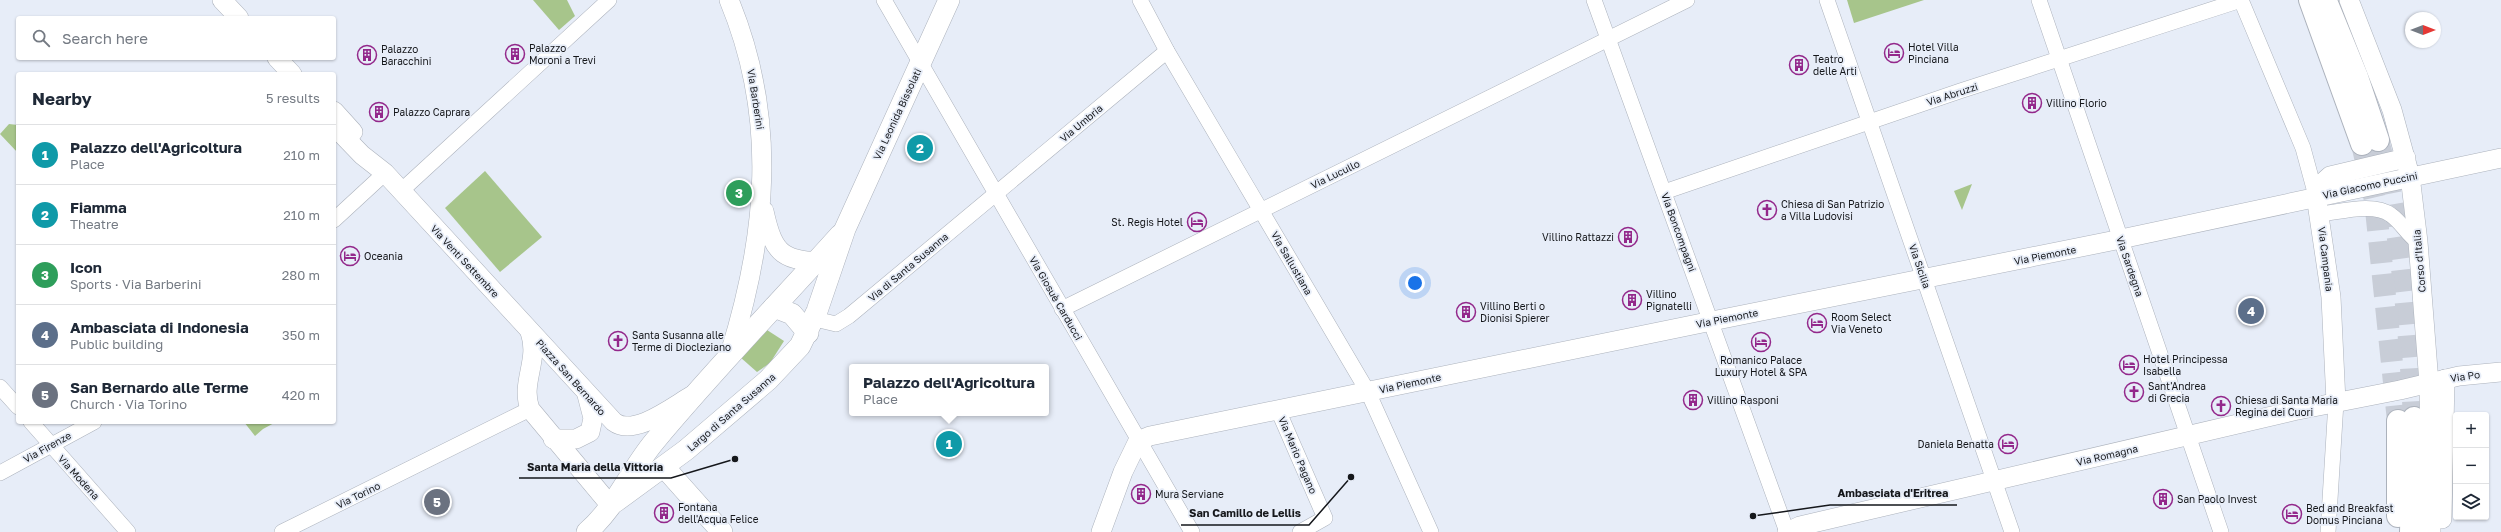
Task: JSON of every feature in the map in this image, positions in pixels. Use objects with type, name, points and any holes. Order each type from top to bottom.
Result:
[{"type":"main road","name":"Via Leonida Bissolati","points":[[846,228],[949,0]]},
{"type":"main road","points":[[2302,0],[2326,41]]},
{"type":"main road","points":[[2310,0],[2326,41],[2370,142],[2357,77],[2326,0]]},
{"type":"main road","name":"Largo di Santa Susanna","points":[[613,504],[637,464],[730,353],[774,307],[825,262],[846,228]]},
{"type":"main road","name":"Largo di Santa Susanna","points":[[613,504],[665,468],[768,380],[789,360],[811,326],[825,262]]},
{"type":"main road","points":[[774,307],[792,314],[811,326]]},
{"type":"main road","name":"Corso d'Italia","points":[[2406,419],[2413,531]]},
{"type":"main road","points":[[665,468],[722,532]]},
{"type":"main road","points":[[587,532],[613,504]]},
{"type":"street","points":[[222,0],[237,16]]},
{"type":"street","points":[[336,113],[365,145],[385,173],[401,191],[610,0]]},
{"type":"street","name":"Via Barberini","points":[[729,0],[743,40],[757,100],[762,151],[762,202]]},
{"type":"street","name":"Via Giosuè Carducci","points":[[884,0],[1192,532]]},
{"type":"street","name":"Via Sallustiana","points":[[1140,0],[1167,50],[1368,392],[1431,532]]},
{"type":"street","name":"Via Boncompagni","points":[[1594,0],[1712,320],[1787,532]]},
{"type":"street","name":"Via Lucullo","points":[[1062,309],[1687,0]]},
{"type":"street","name":"Via Sicilia","points":[[1828,0],[2012,532]]},
{"type":"street","name":"Via Sardegna","points":[[2039,0],[2221,532]]},
{"type":"street","name":"Via Abruzzi","points":[[1664,192],[1869,121],[2241,0]]},
{"type":"street","name":"Via Campania","points":[[2241,0],[2303,148],[2318,205],[2331,297],[2336,402],[2328,532]]},
{"type":"street","name":"Corso d'Italia","points":[[2349,0],[2392,110],[2408,167],[2437,381],[2441,532]]},
{"type":"street","name":"Via Umbria","points":[[996,195],[1167,50]]},
{"type":"street","points":[[279,60],[290,72]]},
{"type":"street","points":[[336,128],[362,156],[385,173]]},
{"type":"street","name":"Via Giacomo Puccini","points":[[2318,205],[2408,167],[2501,158]]},
{"type":"street","points":[[336,218],[385,173]]},
{"type":"street","name":"Via Venti Settembre","points":[[401,191],[530,332]]},
{"type":"street","name":"Via di Santa Susanna","points":[[811,326],[843,321],[996,195]]},
{"type":"street","points":[[762,202],[769,230],[780,252],[792,259],[825,262]]},
{"type":"street","name":"Largo di Santa Susanna","points":[[730,353],[748,289],[762,202]]},
{"type":"street","points":[[2318,205],[2357,210],[2385,211],[2395,218],[2407,234],[2418,242]]},
{"type":"street","name":"Via Piemonte","points":[[1138,441],[1278,410],[1712,320],[2121,240],[2318,205]]},
{"type":"street","name":"Piazza San Bernardo","points":[[530,332],[534,354],[527,397],[530,409]]},
{"type":"street","name":"Piazza San Bernardo","points":[[530,332],[609,418],[620,426]]},
{"type":"street","points":[[529,378],[544,372],[555,372],[582,389],[593,418],[590,432],[576,439],[553,439]]},
{"type":"street","name":"Via Po","points":[[2437,381],[2501,372]]},
{"type":"street","name":"Corso d'Italia","points":[[2413,531],[2437,381]]},
{"type":"street","name":"Via Romagna","points":[[1787,532],[1800,526],[2336,402],[2437,381]]},
{"type":"street","points":[[0,387],[16,405]]},
{"type":"street","name":"Largo di Santa Susanna","points":[[620,426],[639,425],[696,394]]},
{"type":"street","points":[[530,409],[585,477],[613,504]]},
{"type":"street","name":"Via Torino","points":[[282,532],[530,409]]},
{"type":"street","name":"Via Mario Pagano","points":[[1278,410],[1325,518],[1300,532]]},
{"type":"street","name":"Via Modena","points":[[33,424],[128,532]]},
{"type":"street","name":"Via Firenze","points":[[0,473],[90,424]]},
{"type":"street","points":[[1101,532],[1123,472],[1138,441]]},
{"type":"green space","points":[[533,0],[567,0],[575,16],[559,30]]},
{"type":"green space","points":[[1847,0],[1924,0],[1854,23]]},
{"type":"green space","points":[[9,124],[16,125],[16,151],[0,134]]},
{"type":"green space","points":[[485,171],[542,237],[500,272],[445,208]]},
{"type":"green space","points":[[1972,184],[1962,210],[1954,191]]},
{"type":"green space","points":[[767,330],[784,341],[770,363],[757,372],[740,357]]},
{"type":"green space","points":[[246,424],[272,424],[263,429],[255,436]]},
{"type":"tunnel","points":[[2378,140],[2399,243],[2407,313],[2414,418]]},
{"type":"tunnel","points":[[2362,144],[2375,200],[2398,421]]},
{"type":"place","name":"Hotel Villa Pinciana","points":[[1894,53]]},
{"type":"place","name":"Palazzo Moroni a Trevi","points":[[515,54]]},
{"type":"place","name":"Palazzo Baracchini","points":[[367,55]]},
{"type":"place","name":"Teatro delle Arti","points":[[1799,65]]},
{"type":"place","name":"Villino Florio","points":[[2032,103]]},
{"type":"place","name":"Palazzo Caprara","points":[[379,112]]},
{"type":"place","name":"Fiamma","points":[[920,148]]},
{"type":"place","name":"Icon","points":[[739,193]]},
{"type":"place","name":"Chiesa di San Patrizio a Villa Ludovisi","points":[[1767,210]]},
{"type":"place","name":"St. Regis Hotel","points":[[1197,222]]},
{"type":"place","name":"Villino Rattazzi","points":[[1628,237]]},
{"type":"place","name":"Oceania","points":[[350,256]]},
{"type":"place","name":"Villino Pignatelli","points":[[1632,300]]},
{"type":"place","name":"Ambasciata di Indonesia","points":[[2251,311]]},
{"type":"place","name":"Villino Berti o Dionisi Spierer","points":[[1466,312]]},
{"type":"place","name":"Room Select Via Veneto","points":[[1817,323]]},
{"type":"place","name":"Santa Susanna alle Terme di Diocleziano","points":[[618,341]]},
{"type":"place","name":"Romanico Palace Luxury Hotel & SPA","points":[[1761,342]]},
{"type":"place","name":"Hotel Principessa Isabella","points":[[2129,365]]},
{"type":"place","name":"Sant'Andrea di Grecia","points":[[2134,392]]},
{"type":"place","name":"Villino Rasponi","points":[[1693,400]]},
{"type":"place","name":"Chiesa di Santa Maria Regina dei Cuori","points":[[2221,406]]},
{"type":"place","name":"Palazzo dell'Agricoltura","points":[[949,444]]},
{"type":"place","name":"Daniela Benatta","points":[[2008,444]]},
{"type":"place","name":"Santa Maria della Vittoria","points":[[735,459]]},
{"type":"place","name":"San Camillo de Lellis","points":[[1351,477]]},
{"type":"place","name":"Mura Serviane","points":[[1141,494]]},
{"type":"place","name":"San Paolo Invest","points":[[2163,499]]},
{"type":"place","name":"San Bernardo alle Terme","points":[[437,502]]},
{"type":"place","name":"Fontana dell'Acqua Felice","points":[[664,513]]},
{"type":"place","name":"Bed and Breakfast Domus Pinciana","points":[[2292,514]]},
{"type":"place","name":"Ambasciata d'Eritrea","points":[[1753,516]]}]
